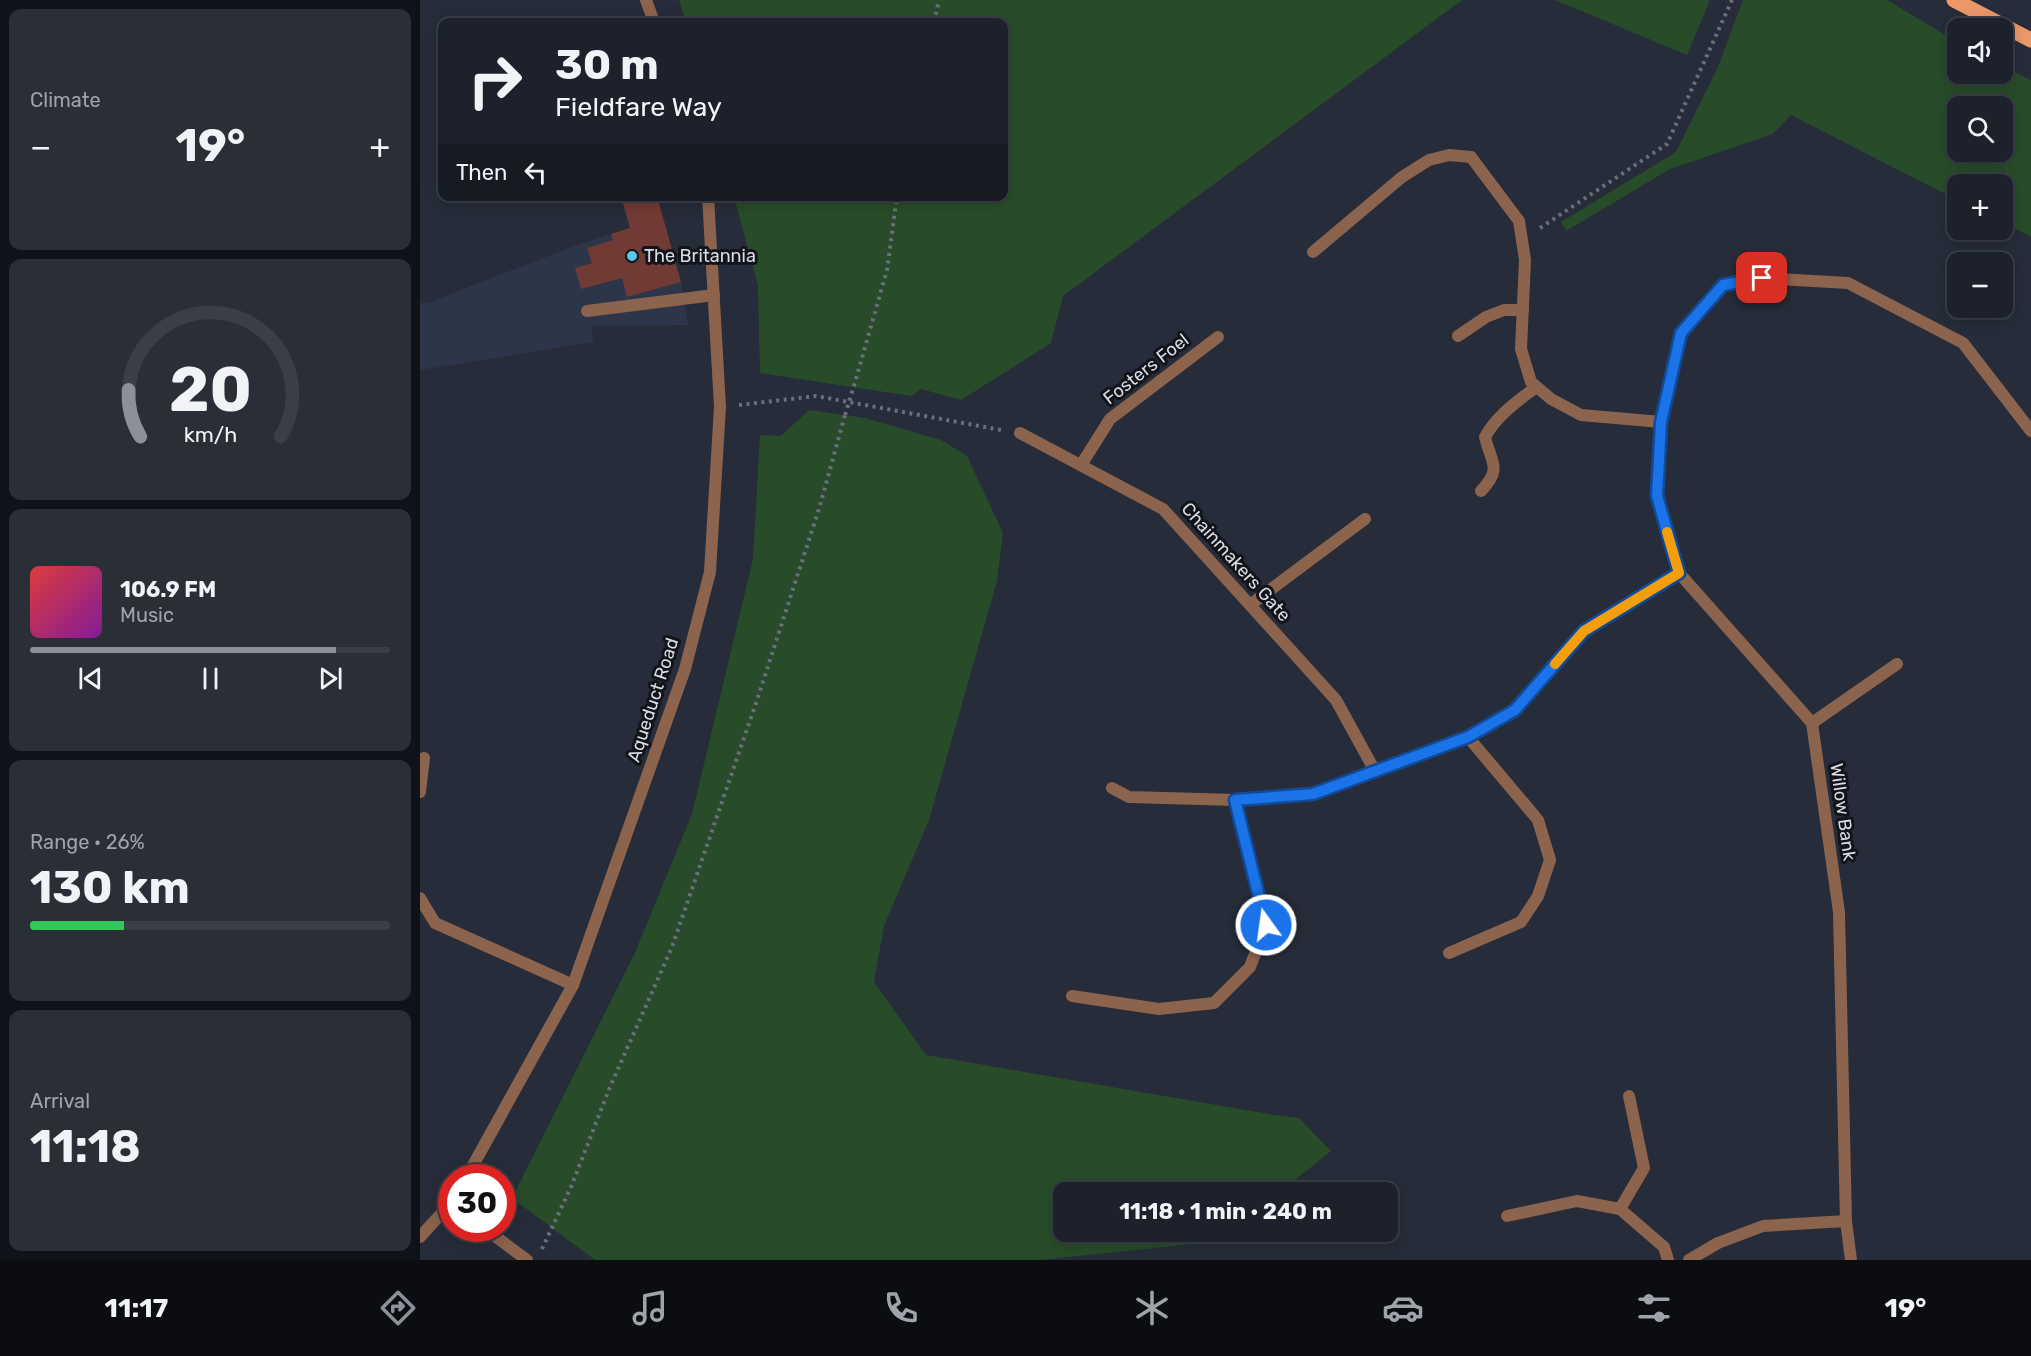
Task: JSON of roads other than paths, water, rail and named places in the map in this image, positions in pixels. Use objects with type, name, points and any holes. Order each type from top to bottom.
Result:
[{"type":"main road","points":[[1954,0],[2031,40]]},
{"type":"street","points":[[646,0],[653,18]]},
{"type":"street","points":[[1314,252],[1402,177],[1429,160],[1449,155],[1471,157],[1519,221],[1525,260],[1521,349],[1531,382],[1551,399],[1581,415],[1661,422]]},
{"type":"street","name":"Aqueduct Road","points":[[474,1164],[573,985],[685,669],[710,572],[720,407],[708,201]]},
{"type":"street","points":[[1898,664],[1812,723],[1679,573],[1657,496],[1661,422],[1681,333],[1723,285],[1762,278],[1848,283],[1963,343],[2031,431]]},
{"type":"street","points":[[587,311],[714,295]]},
{"type":"street","points":[[1458,336],[1486,317],[1504,310],[1523,310]]},
{"type":"street","name":"Fosters Foel","points":[[1081,465],[1110,419],[1218,337]]},
{"type":"street","points":[[1481,491],[1495,474],[1494,460],[1485,437],[1492,424],[1504,412],[1536,387]]},
{"type":"street","name":"Chainmakers Gate","points":[[1020,433],[1163,509],[1336,700],[1375,771]]},
{"type":"street","points":[[1250,604],[1365,519]]},
{"type":"street","points":[[1112,788],[1129,797],[1235,800],[1313,794],[1468,737],[1515,710],[1584,631],[1679,573]]},
{"type":"street","name":"Willow Bank","points":[[1812,723],[1839,912],[1845,1221],[1851,1260]]},
{"type":"street","points":[[1449,953],[1521,922],[1538,896],[1550,860],[1538,820],[1468,737]]},
{"type":"street","points":[[420,792],[424,758]]},
{"type":"street","points":[[1072,996],[1159,1009],[1214,1003],[1250,967],[1266,925],[1235,800]]},
{"type":"street","points":[[420,898],[435,923],[573,985]]},
{"type":"street","points":[[1620,1209],[1644,1167],[1629,1096]]},
{"type":"street","points":[[1507,1216],[1577,1201],[1620,1209],[1664,1247],[1668,1260]]},
{"type":"street","points":[[420,1237],[438,1217]]},
{"type":"street","points":[[1689,1260],[1718,1242],[1763,1226],[1845,1221]]},
{"type":"street","points":[[503,1242],[527,1260]]},
{"type":"place","name":"The Britannia","points":[[632,256]]}]
